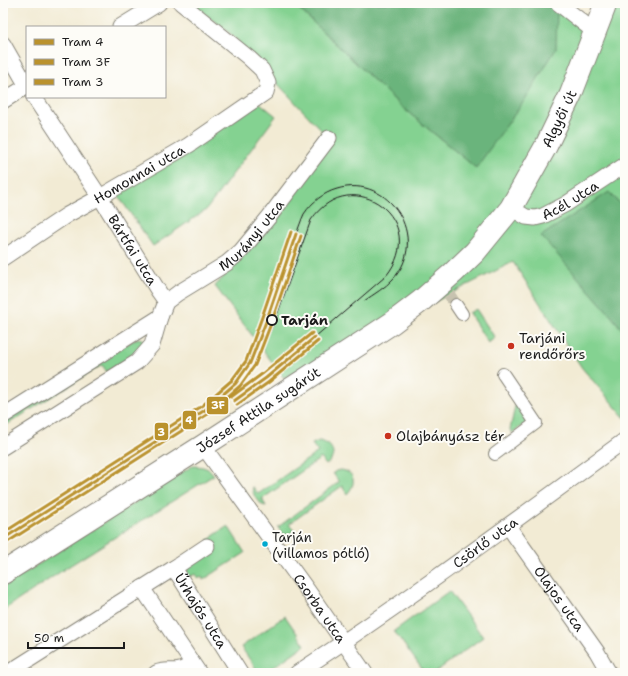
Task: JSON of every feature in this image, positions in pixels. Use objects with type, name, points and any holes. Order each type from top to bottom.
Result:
[{"type":"main road","name":"Algyői út","points":[[496,226],[511,208],[535,168],[556,126],[571,94],[606,3]]},
{"type":"main road","name":"József Attila sugárút","points":[[3,573],[203,446],[392,323],[438,287],[475,252],[496,226]]},
{"type":"street","points":[[122,26],[159,3]]},
{"type":"street","name":"Homonnai utca","points":[[3,258],[67,215],[189,145],[266,92],[268,83],[262,70],[181,3]]},
{"type":"street","points":[[558,3],[595,32]]},
{"type":"street","points":[[3,44],[26,84]]},
{"type":"street","points":[[3,100],[26,87]]},
{"type":"street","name":"Bártfai utca","points":[[35,98],[100,197],[166,302]]},
{"type":"street","name":"Murányi utca","points":[[166,302],[227,263],[241,251],[269,217],[329,138]]},
{"type":"street","name":"Acél utca","points":[[511,208],[526,217],[535,218],[543,216],[566,204],[625,165]]},
{"type":"street","points":[[3,447],[137,362],[152,345],[166,302]]},
{"type":"street","points":[[3,416],[160,317]]},
{"type":"street","points":[[495,454],[536,423],[503,374]]},
{"type":"street","name":"Csörlő utca","points":[[344,642],[508,526],[625,440]]},
{"type":"street","name":"Csorba utca","points":[[203,446],[366,673]]},
{"type":"street","name":"Olajos utca","points":[[508,526],[597,652],[609,673]]},
{"type":"street","name":"Űrhajós utca","points":[[8,673],[207,546]]},
{"type":"street","name":"Űrhajós utca","points":[[174,568],[240,673]]},
{"type":"street","points":[[142,588],[196,668]]},
{"type":"street","points":[[297,673],[344,642]]},
{"type":"street","points":[[156,673],[166,670],[172,671],[185,668],[196,668]]},
{"type":"green space","points":[[190,3],[293,3],[403,108],[476,168],[557,9],[603,34],[616,3],[625,3],[625,209],[609,192],[609,313],[625,333],[625,418],[582,368],[513,262],[284,378],[215,286],[274,223],[322,131],[232,35]]},
{"type":"green space","points":[[293,3],[549,3],[557,9],[556,49],[524,101],[476,168],[403,108]]},
{"type":"green space","points":[[260,103],[276,116],[206,210],[153,246],[117,194]]},
{"type":"green space","points":[[609,192],[625,209],[625,333],[541,236]]},
{"type":"green space","points":[[476,309],[495,338],[488,343],[469,313]]},
{"type":"green space","points":[[137,338],[142,339],[145,342],[144,348],[107,372],[102,365],[3,427],[3,421]]},
{"type":"green space","points":[[517,404],[529,421],[512,433],[510,430],[515,406]]},
{"type":"green space","points":[[319,441],[326,443],[331,447],[333,456],[330,461],[326,465],[321,458],[262,499],[266,506],[262,505],[254,495],[252,487],[258,494],[318,452],[312,444]]},
{"type":"green space","points":[[192,466],[199,466],[210,470],[214,475],[66,568],[5,609],[3,607],[3,587]]},
{"type":"green space","points":[[340,470],[349,473],[353,479],[352,486],[347,494],[342,486],[289,524],[294,531],[288,534],[282,534],[278,527],[339,482],[333,473]]},
{"type":"green space","points":[[228,526],[245,553],[203,580],[202,577],[198,579],[195,574],[186,579],[186,573],[191,564],[199,557],[214,549],[208,540]]},
{"type":"green space","points":[[449,591],[483,637],[434,673],[425,673],[394,631]]},
{"type":"green space","points":[[285,616],[305,645],[265,673],[259,673],[241,647]]},
{"type":"tunnel","points":[[439,279],[456,305]]},
{"type":"tram line","points":[[296,234],[304,214],[314,202],[318,198],[337,189],[356,187],[373,191],[388,200],[399,213],[406,229],[407,246],[403,263],[390,282],[364,301]]},
{"type":"tram line","points":[[250,363],[268,337],[275,321],[311,220],[328,203],[346,196],[365,197],[381,205],[393,219],[399,236],[397,255],[386,276],[315,337]]},
{"type":"tram line","name":"3","points":[[3,533],[202,406],[232,380],[246,361],[291,232]]},
{"type":"tram line","name":"4","points":[[3,539],[205,410],[236,383],[250,363],[267,319],[296,234]]},
{"type":"tram line","name":"3F","points":[[6,543],[208,414],[240,386],[255,365],[272,321],[301,236]]},
{"type":"tram line","name":"3","points":[[231,397],[312,333]]},
{"type":"tram line","name":"4","points":[[234,401],[266,378],[315,337]]},
{"type":"tram line","name":"3F","points":[[237,405],[269,382],[318,341]]},
{"type":"place","name":"Tarján","points":[[272,320]]},
{"type":"place","name":"Tarjáni rendőrőrs","points":[[511,346]]},
{"type":"place","name":"Olajbányász tér","points":[[388,436]]},
{"type":"place","name":"Tarján (villamos pótló)","points":[[265,544]]}]
